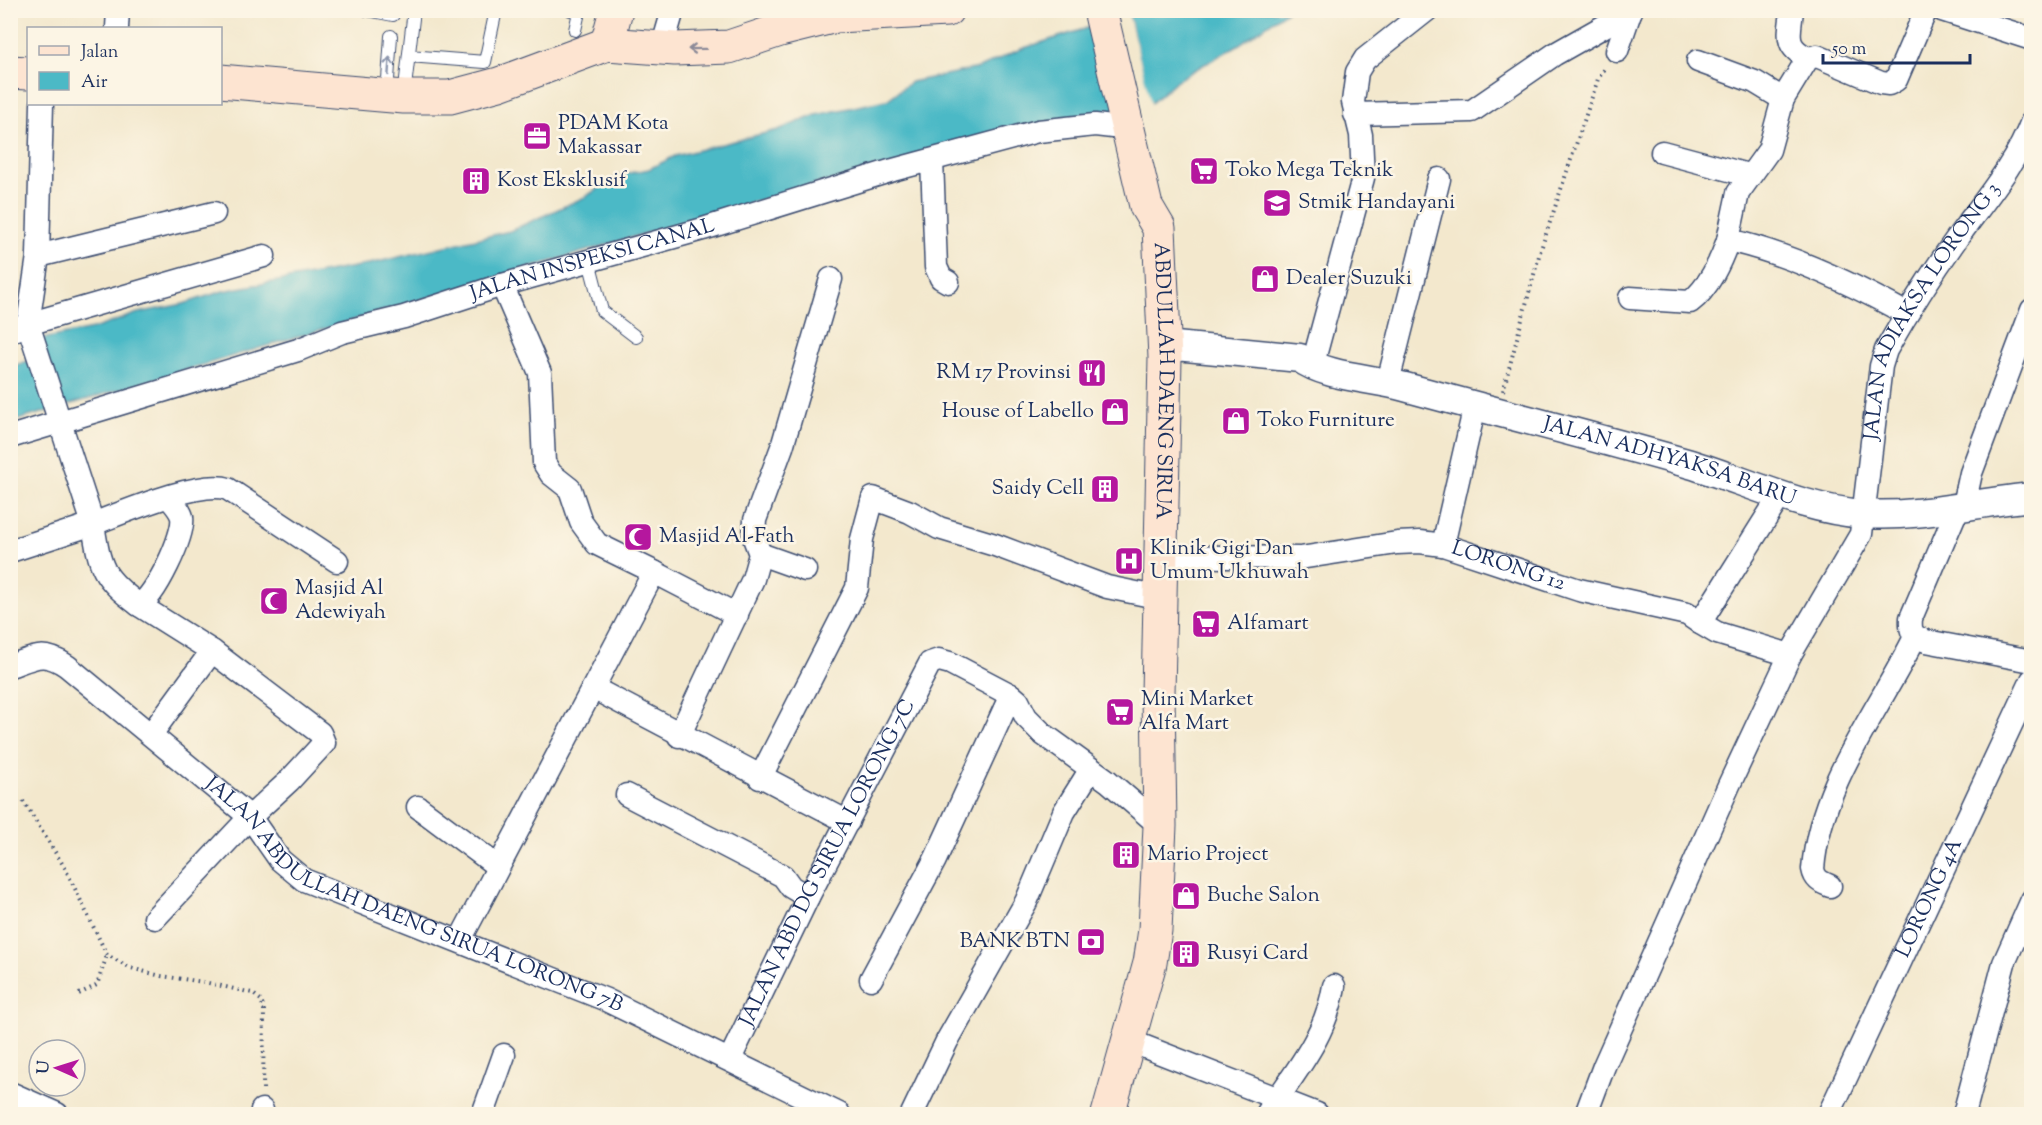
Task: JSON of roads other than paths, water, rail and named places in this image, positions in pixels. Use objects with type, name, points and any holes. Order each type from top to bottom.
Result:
[{"type":"main road","points":[[616,10],[632,46]]},
{"type":"main road","points":[[222,81],[395,96],[450,97],[632,46],[729,47],[782,20],[947,10]]},
{"type":"main road","points":[[1109,18],[1166,202],[1159,228]]},
{"type":"main road","name":"ABDULLAH DAENG SIRUA","points":[[1108,1114],[1130,1041],[1155,930],[1160,826],[1158,694],[1165,352],[1159,228],[1146,206],[1122,97],[1109,18]]},
{"type":"main road","points":[[10,72],[27,73]]},
{"type":"street","points":[[117,27],[118,10]]},
{"type":"street","points":[[632,46],[674,10]]},
{"type":"street","points":[[1312,367],[1363,178],[1361,135],[1354,114],[1354,85],[1357,72],[1365,59],[1428,10]]},
{"type":"street","points":[[1354,114],[1472,111],[1555,54],[1631,10],[1617,51]]},
{"type":"street","points":[[1792,10],[1790,42],[1794,50],[1808,58],[1817,56],[1881,83],[1892,83],[1896,80],[1926,10]]},
{"type":"street","points":[[1942,10],[2031,39]]},
{"type":"street","points":[[1630,298],[1690,302],[1695,298],[1717,267],[1728,240],[1735,202],[1748,175],[1769,150],[1782,99],[1808,58]]},
{"type":"street","points":[[1698,62],[1749,79],[1782,99]]},
{"type":"street","points":[[42,105],[38,256],[23,330],[60,418],[93,524],[99,561],[107,578],[140,605],[212,651],[299,716],[324,740],[321,748],[289,782],[250,817],[155,918]]},
{"type":"street","name":"JALAN INSPEKSI CANAL","points":[[10,437],[60,418],[298,350],[342,332],[405,317],[502,285],[933,160],[1057,128],[1095,125],[1130,129]]},
{"type":"street","name":"JALAN ADIAKSA LORONG 3","points":[[1586,1114],[1604,1066],[1713,820],[1790,655],[1861,534],[1881,366],[1886,350],[1907,314],[2030,132]]},
{"type":"street","points":[[1662,152],[1748,175]]},
{"type":"street","points":[[933,160],[936,267],[941,278],[948,282]]},
{"type":"street","points":[[1388,382],[1440,178]]},
{"type":"street","points":[[38,256],[214,213]]},
{"type":"street","points":[[1728,240],[1749,245],[1821,272],[1907,314]]},
{"type":"street","points":[[23,330],[264,256]]},
{"type":"street","points":[[679,736],[753,579],[760,554],[754,538],[755,520],[782,447],[831,279]]},
{"type":"street","points":[[502,285],[540,374],[544,463],[551,474],[566,486],[582,522],[597,544],[737,615]]},
{"type":"street","points":[[2031,310],[1971,473],[1962,505],[1911,618],[1910,631],[1915,637],[2031,661]]},
{"type":"street","name":"JALAN ADHYAKSA BARU","points":[[1165,352],[1299,371],[1312,367],[1388,382],[1693,465],[1780,496],[1863,514],[1890,515],[2031,497]]},
{"type":"street","points":[[1443,545],[1486,409]]},
{"type":"street","points":[[10,551],[169,497],[214,486],[228,489],[337,561]]},
{"type":"street","points":[[1700,623],[1780,496]]},
{"type":"street","points":[[140,605],[152,595],[180,531],[181,515],[169,497]]},
{"type":"street","points":[[760,778],[857,588],[862,539],[873,498],[910,512],[939,528],[995,545],[1107,587],[1161,598]]},
{"type":"street","name":"LORONG 12","points":[[1161,556],[1300,558],[1397,543],[1443,545],[1579,590],[1688,614],[1717,633],[1790,655]]},
{"type":"street","points":[[760,554],[805,570]]},
{"type":"street","points":[[460,940],[497,866],[595,689],[654,572]]},
{"type":"street","points":[[1830,886],[1820,882],[1814,876],[1813,869],[1825,813],[1841,772],[1894,680],[1915,637]]},
{"type":"street","points":[[152,733],[212,651]]},
{"type":"street","name":"JALAN ABDULLAH DAENG SIRUA LORONG 7B","points":[[10,666],[38,656],[55,658],[152,733],[250,817],[280,860],[304,880],[604,999],[839,1114]]},
{"type":"street","name":"JALAN ABD DG SIRUA LORONG 7C","points":[[730,1059],[807,897],[848,822],[925,668],[937,660],[950,663],[1011,695]]},
{"type":"street","name":"LORONG 4A","points":[[1828,1114],[2031,680]]},
{"type":"street","points":[[595,689],[679,736],[848,822]]},
{"type":"street","points":[[1011,695],[1026,717],[1043,734],[1160,826]]},
{"type":"street","points":[[871,979],[934,860],[1011,695]]},
{"type":"street","points":[[912,1114],[946,1041],[1026,902],[1064,812],[1090,769]]},
{"type":"street","points":[[627,795],[783,876],[791,887],[807,897]]},
{"type":"street","points":[[418,807],[497,866]]},
{"type":"street","points":[[1964,1114],[2004,963],[2031,900]]},
{"type":"street","points":[[1273,1106],[1311,1051],[1330,1008],[1334,986]]},
{"type":"street","points":[[1130,1041],[1273,1106],[1317,1114]]},
{"type":"street","points":[[483,1114],[504,1055]]},
{"type":"street","points":[[10,1093],[57,1114]]},
{"type":"lane","points":[[367,10],[367,13],[390,28],[395,96]]},
{"type":"lane","points":[[395,96],[409,56],[414,10]]},
{"type":"lane","points":[[409,56],[485,62],[492,11]]},
{"type":"lane","points":[[575,30],[576,11]]},
{"type":"lane","points":[[589,261],[602,311],[636,337]]},
{"type":"water","points":[[1135,10],[1287,11],[1238,45],[1177,80],[1150,104],[1129,15]]},
{"type":"water","points":[[1097,25],[1119,114],[1095,116],[806,187],[11,422],[10,367],[46,355],[41,339],[93,329],[138,313],[183,304],[223,291],[365,265],[510,231],[585,197],[620,175],[649,169],[675,156],[778,130],[816,115],[887,100],[911,82],[979,68],[1021,49]]},
{"type":"place","name":"PDAM Kota Makassar","points":[[537,136]]},
{"type":"place","name":"Toko Mega Teknik","points":[[1204,171]]},
{"type":"place","name":"Kost Eksklusif","points":[[476,181]]},
{"type":"place","name":"Stmik Handayani","points":[[1277,203]]},
{"type":"place","name":"Dealer Suzuki","points":[[1265,279]]},
{"type":"place","name":"RM 17 Provinsi","points":[[1092,373]]},
{"type":"place","name":"House of Labello","points":[[1115,412]]},
{"type":"place","name":"Toko Furniture","points":[[1236,421]]},
{"type":"place","name":"Saidy Cell","points":[[1105,489]]},
{"type":"place","name":"Masjid Al-Fath","points":[[638,537]]},
{"type":"place","name":"Klinik Gigi Dan Umum Ukhuwah","points":[[1129,561]]},
{"type":"place","name":"Masjid Al Adewiyah","points":[[274,601]]},
{"type":"place","name":"Alfamart","points":[[1206,624]]},
{"type":"place","name":"Mini Market Alfa Mart","points":[[1120,712]]},
{"type":"place","name":"Mario Project","points":[[1126,855]]},
{"type":"place","name":"Buche Salon","points":[[1186,896]]},
{"type":"place","name":"BANK BTN","points":[[1091,942]]},
{"type":"place","name":"Rusyi Card","points":[[1186,954]]}]
